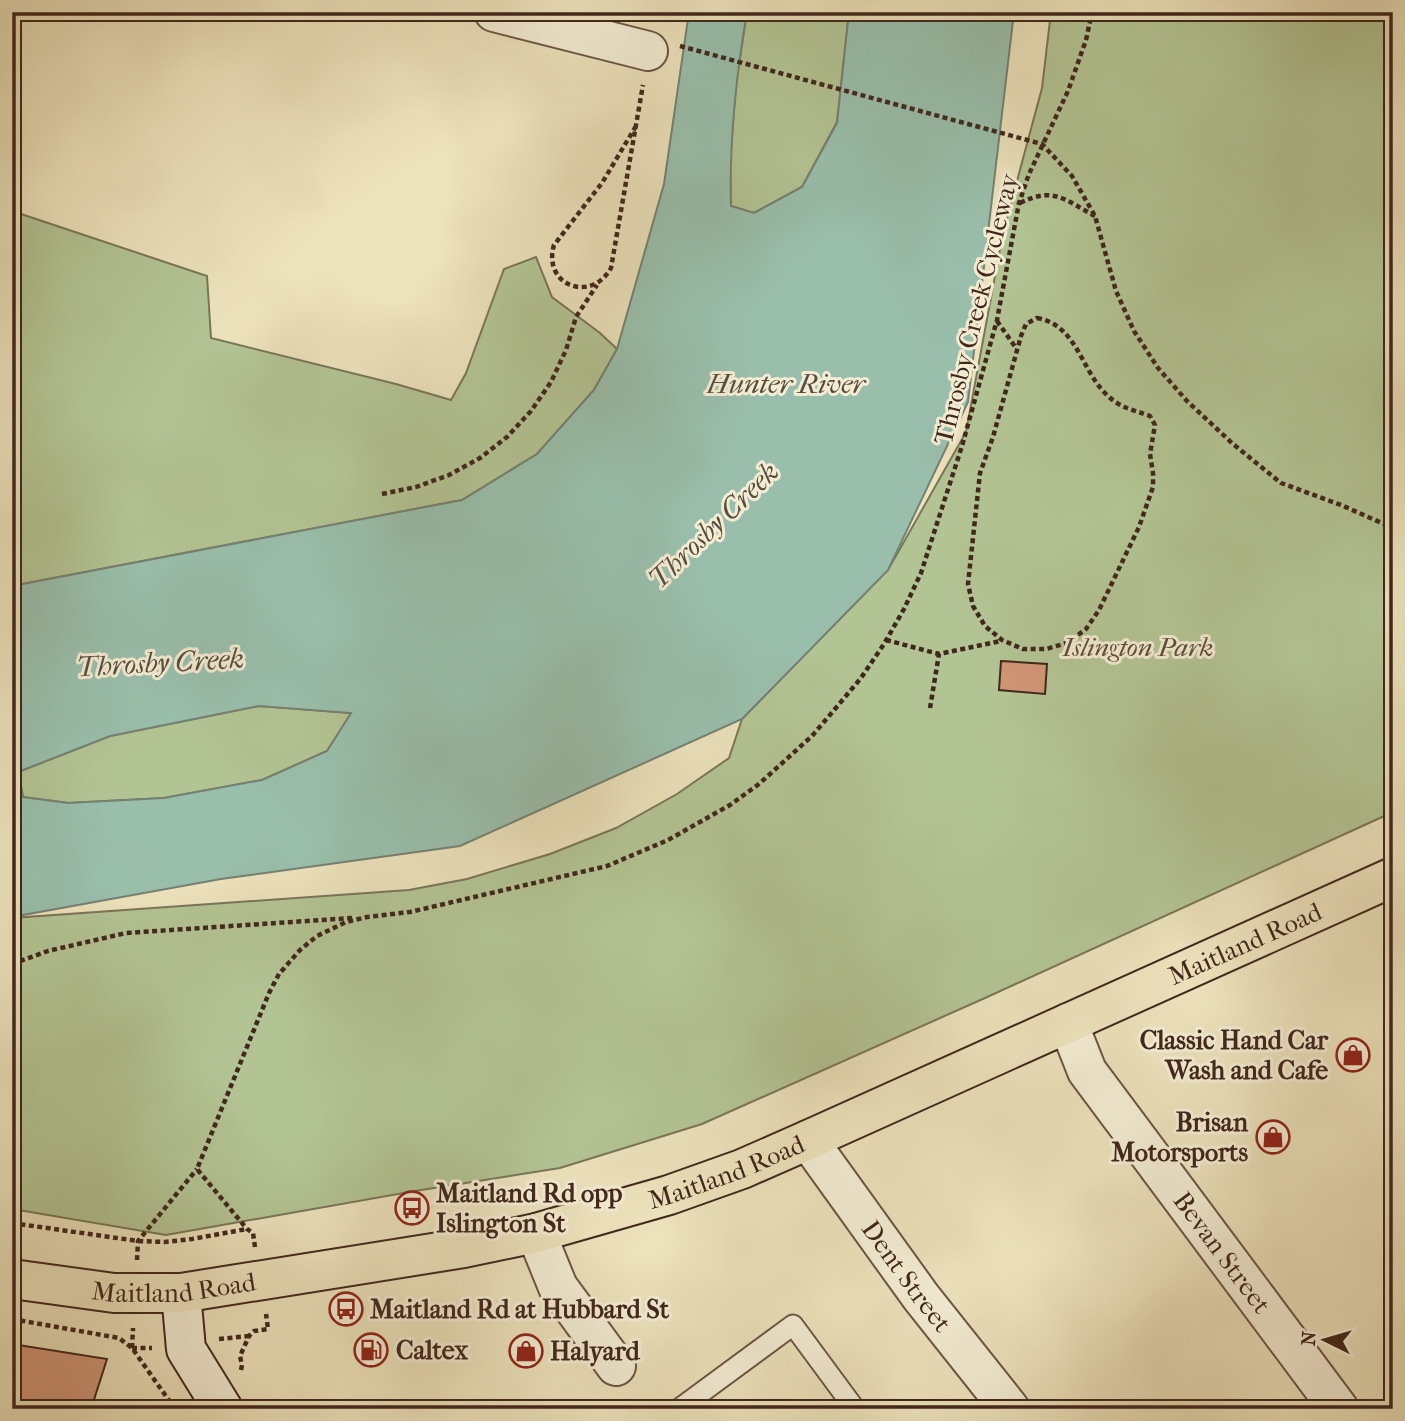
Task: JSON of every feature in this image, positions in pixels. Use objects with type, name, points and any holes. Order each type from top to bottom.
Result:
[{"type":"main road","name":"Maitland Road","points":[[12,1279],[114,1293],[181,1293],[464,1248],[536,1233],[669,1195],[742,1169],[1393,877]]},
{"type":"street","points":[[494,12],[660,48]]},
{"type":"street","name":"Bevan Street","points":[[1068,1023],[1087,1071],[1339,1409]]},
{"type":"street","name":"Dent Street","points":[[808,1140],[921,1297],[1010,1409]]},
{"type":"street","points":[[536,1233],[558,1287],[616,1366]]},
{"type":"street","points":[[181,1293],[186,1349],[223,1409]]},
{"type":"lane","points":[[679,1409],[793,1325],[855,1409]]},
{"type":"path","name":"Throsby Creek Cycleway","points":[[367,917],[410,912],[607,866],[668,840],[730,805],[759,784],[812,736],[861,678],[904,609],[920,573],[962,446],[997,320],[1019,203],[1028,174],[1068,91],[1087,40],[1092,12]]},
{"type":"path","points":[[636,126],[602,183],[552,250],[552,265],[557,275],[564,282],[578,288],[598,283],[606,277],[611,268],[636,126],[660,48],[1042,144],[1072,176],[1095,216],[1116,291],[1134,331],[1158,368],[1188,401],[1233,444],[1281,483],[1393,528]]},
{"type":"path","points":[[1019,203],[1049,193],[1073,202],[1095,216]]},
{"type":"path","points":[[382,494],[416,487],[449,475],[480,458],[508,437],[531,411],[551,382],[566,350],[576,317],[598,283]]},
{"type":"path","points":[[1037,318],[1050,320],[1071,340],[1097,385],[1128,410],[1150,416],[1155,425],[1150,454],[1153,487],[1139,527],[1099,610],[1086,629],[1068,643],[1046,649],[1023,649],[1002,640],[985,626],[973,606],[968,584],[980,473],[993,437],[1017,349],[1028,322],[1037,318]]},
{"type":"path","points":[[997,320],[1017,349]]},
{"type":"path","points":[[886,640],[939,654],[1002,640]]},
{"type":"path","points":[[930,708],[939,654]]},
{"type":"path","points":[[12,964],[48,951],[126,933],[367,917]]},
{"type":"path","points":[[138,1241],[197,1168],[279,974],[300,950],[317,936],[346,922],[367,917]]},
{"type":"path","points":[[12,1223],[138,1241],[164,1242],[247,1229],[197,1168]]},
{"type":"path","points":[[12,1318],[119,1338],[132,1348],[175,1409]]},
{"type":"path","points":[[242,1365],[240,1356],[249,1336],[254,1331],[268,1329],[267,1321]]},
{"type":"path","points":[[236,1338],[249,1336]]},
{"type":"path","points":[[132,1348],[155,1348]]},
{"type":"green space","points":[[747,12],[849,12],[837,122],[802,187],[754,213],[731,206],[730,164],[736,83]]},
{"type":"green space","name":"Islington Park","points":[[1051,12],[1393,12],[1393,812],[702,1124],[560,1168],[166,1235],[12,1209],[12,918],[409,890],[467,879],[550,854],[616,828],[677,794],[729,758],[742,719],[888,570],[966,432],[1003,233],[1042,88]]},
{"type":"green space","points":[[12,211],[207,276],[211,338],[451,400],[466,373],[504,269],[536,257],[552,297],[617,349],[594,390],[537,454],[462,500],[12,586]]},
{"type":"green space","points":[[259,706],[352,713],[327,751],[262,780],[164,798],[68,803],[23,797],[18,772],[110,736]]},
{"type":"water","name":"Hunter River","points":[[689,12],[747,12],[734,108],[731,206],[754,213],[802,187],[837,123],[849,12],[1014,12],[968,402],[888,570],[742,719],[460,846],[221,879],[12,917],[12,586],[462,500],[537,454],[594,390],[617,349],[664,184]],"holes":[[[259,706],[351,713],[327,751],[262,780],[164,798],[68,803],[23,797],[18,772],[110,736]]]},
{"type":"building","points":[[1001,661],[1047,664],[1045,694],[999,690]]},
{"type":"building","points":[[12,1344],[107,1359],[91,1409],[12,1409]]},
{"type":"place","name":"Classic Hand Car Wash and Cafe","points":[[1353,1055]]},
{"type":"place","name":"Brisan Motorsports","points":[[1273,1137]]},
{"type":"place","name":"Maitland Rd opp Islington St","points":[[412,1208]]},
{"type":"place","name":"Maitland Rd at Hubbard St","points":[[346,1309]]},
{"type":"place","name":"Caltex","points":[[371,1350]]},
{"type":"place","name":"Halyard","points":[[526,1351]]},
{"type":"water label","name":"Throsby Creek","points":[[713,525]]},
{"type":"water label","name":"Throsby Creek","points":[[160,662]]}]
